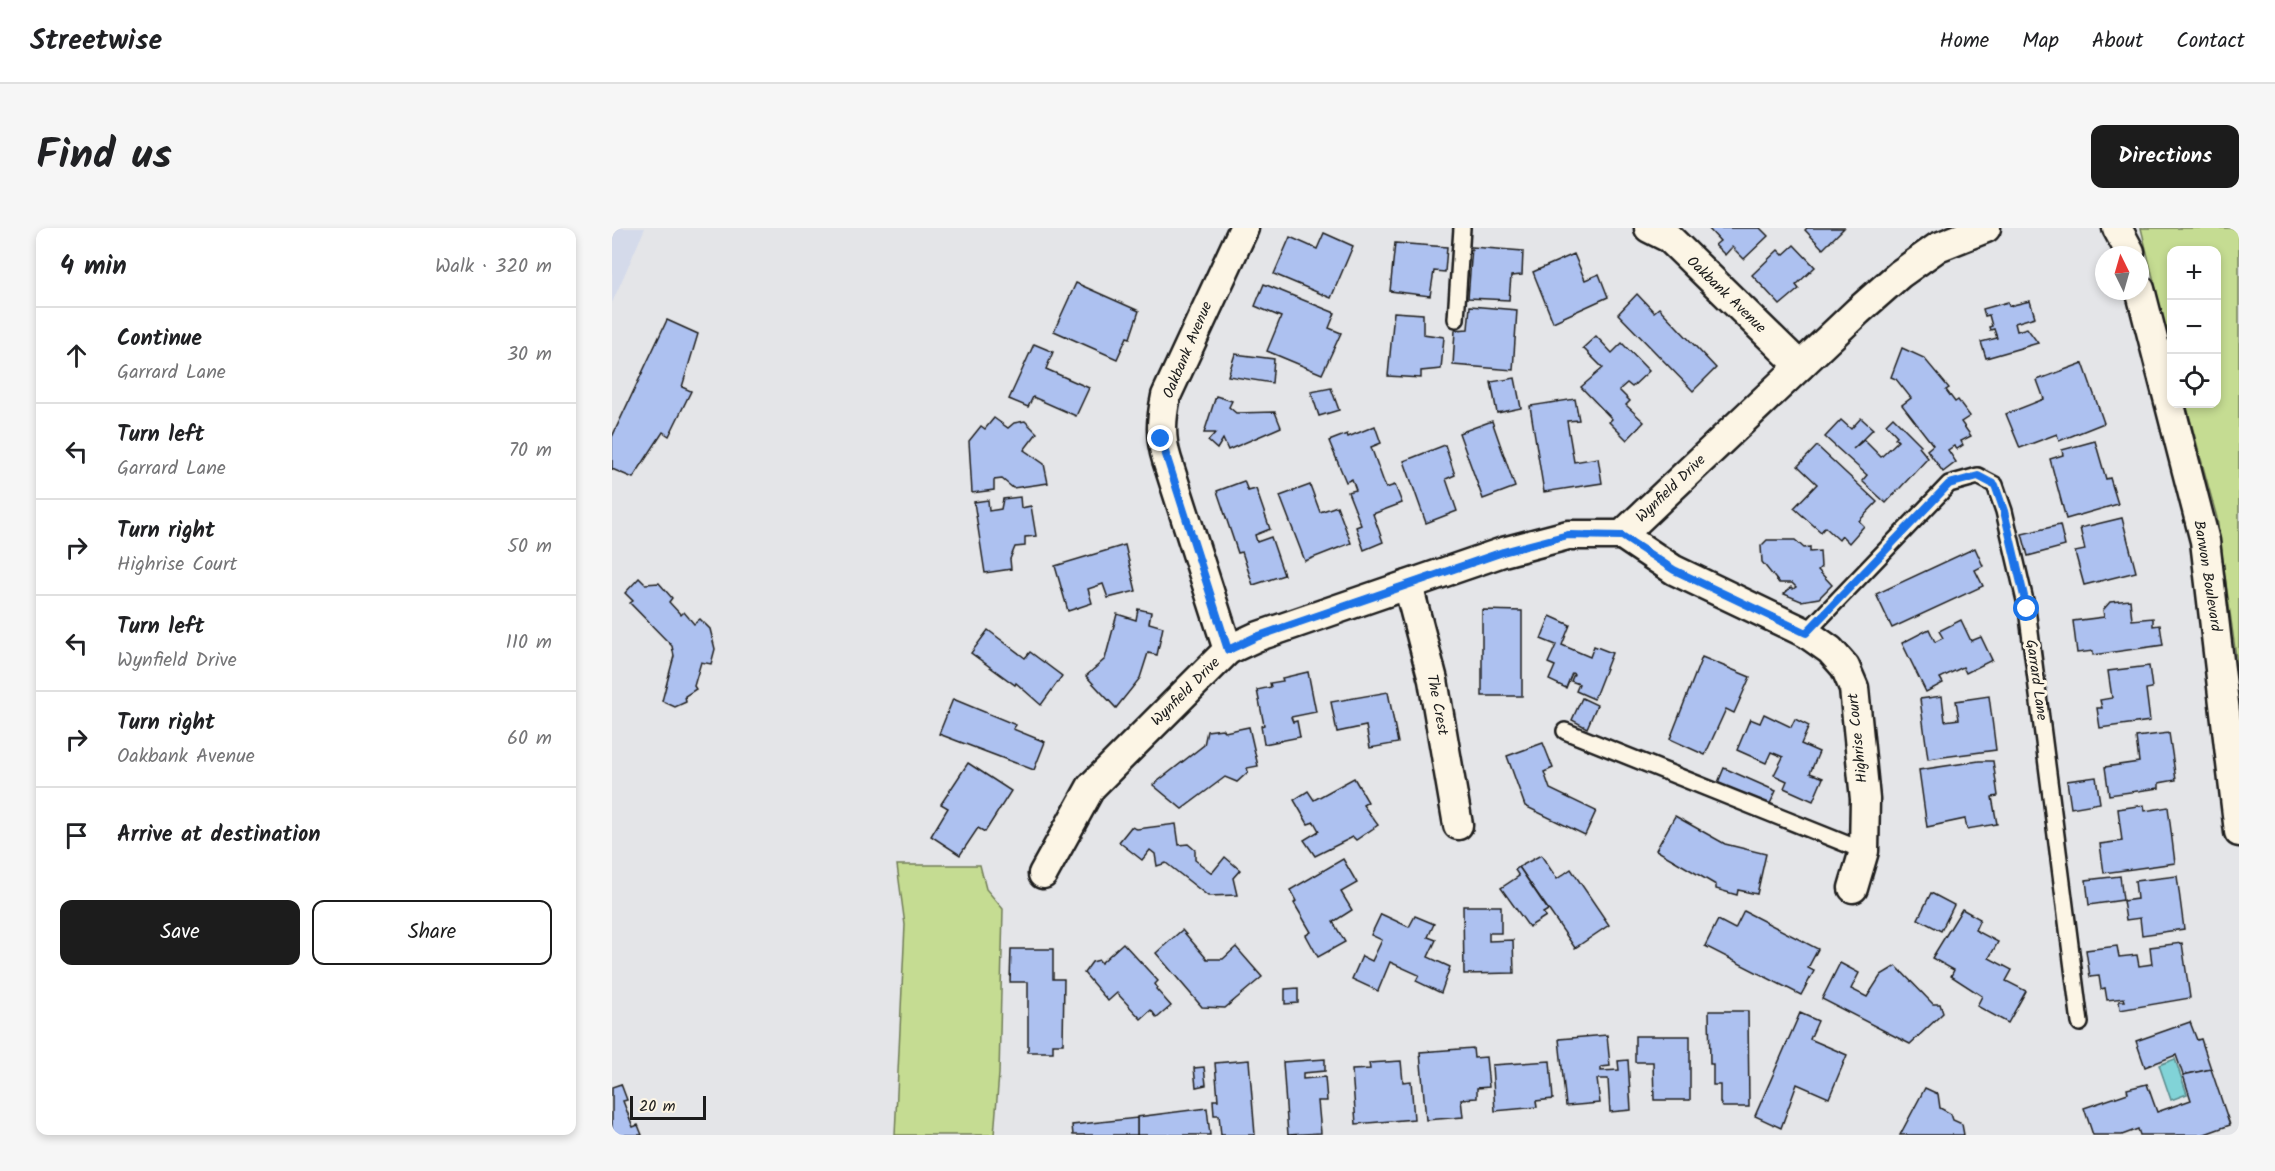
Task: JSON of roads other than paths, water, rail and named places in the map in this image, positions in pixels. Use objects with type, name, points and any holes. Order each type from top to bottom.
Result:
[{"type":"street","name":"Oakbank Avenue","points":[[1228,650],[1167,460],[1161,439],[1161,419],[1166,396],[1244,228]]},
{"type":"street","name":"Oakbank Avenue","points":[[1649,228],[1668,238],[1800,366]]},
{"type":"street","name":"Wynfield Drive","points":[[1043,874],[1091,787],[1228,650],[1256,637],[1503,552],[1568,535],[1622,536],[1858,311],[1938,247],[1986,228]]},
{"type":"street","name":"Barwon Boulevard","points":[[2143,300],[2205,541],[2239,832]]},
{"type":"street","name":"Highrise Court","points":[[1622,536],[1674,570],[1806,633],[1830,650],[1845,667],[1854,688],[1865,799],[1864,851],[1853,888]]},
{"type":"street","name":"The Crest","points":[[1408,585],[1433,680],[1458,825]]},
{"type":"lane","points":[[1456,319],[1462,228]]},
{"type":"lane","name":"Garrard Lane","points":[[1806,633],[1949,484],[1978,476],[1995,485],[2004,511],[2027,609],[2080,1023]]},
{"type":"lane","points":[[1564,730],[1864,851]]},
{"type":"water","points":[[2175,1059],[2187,1094],[2171,1100],[2159,1065]]}]
